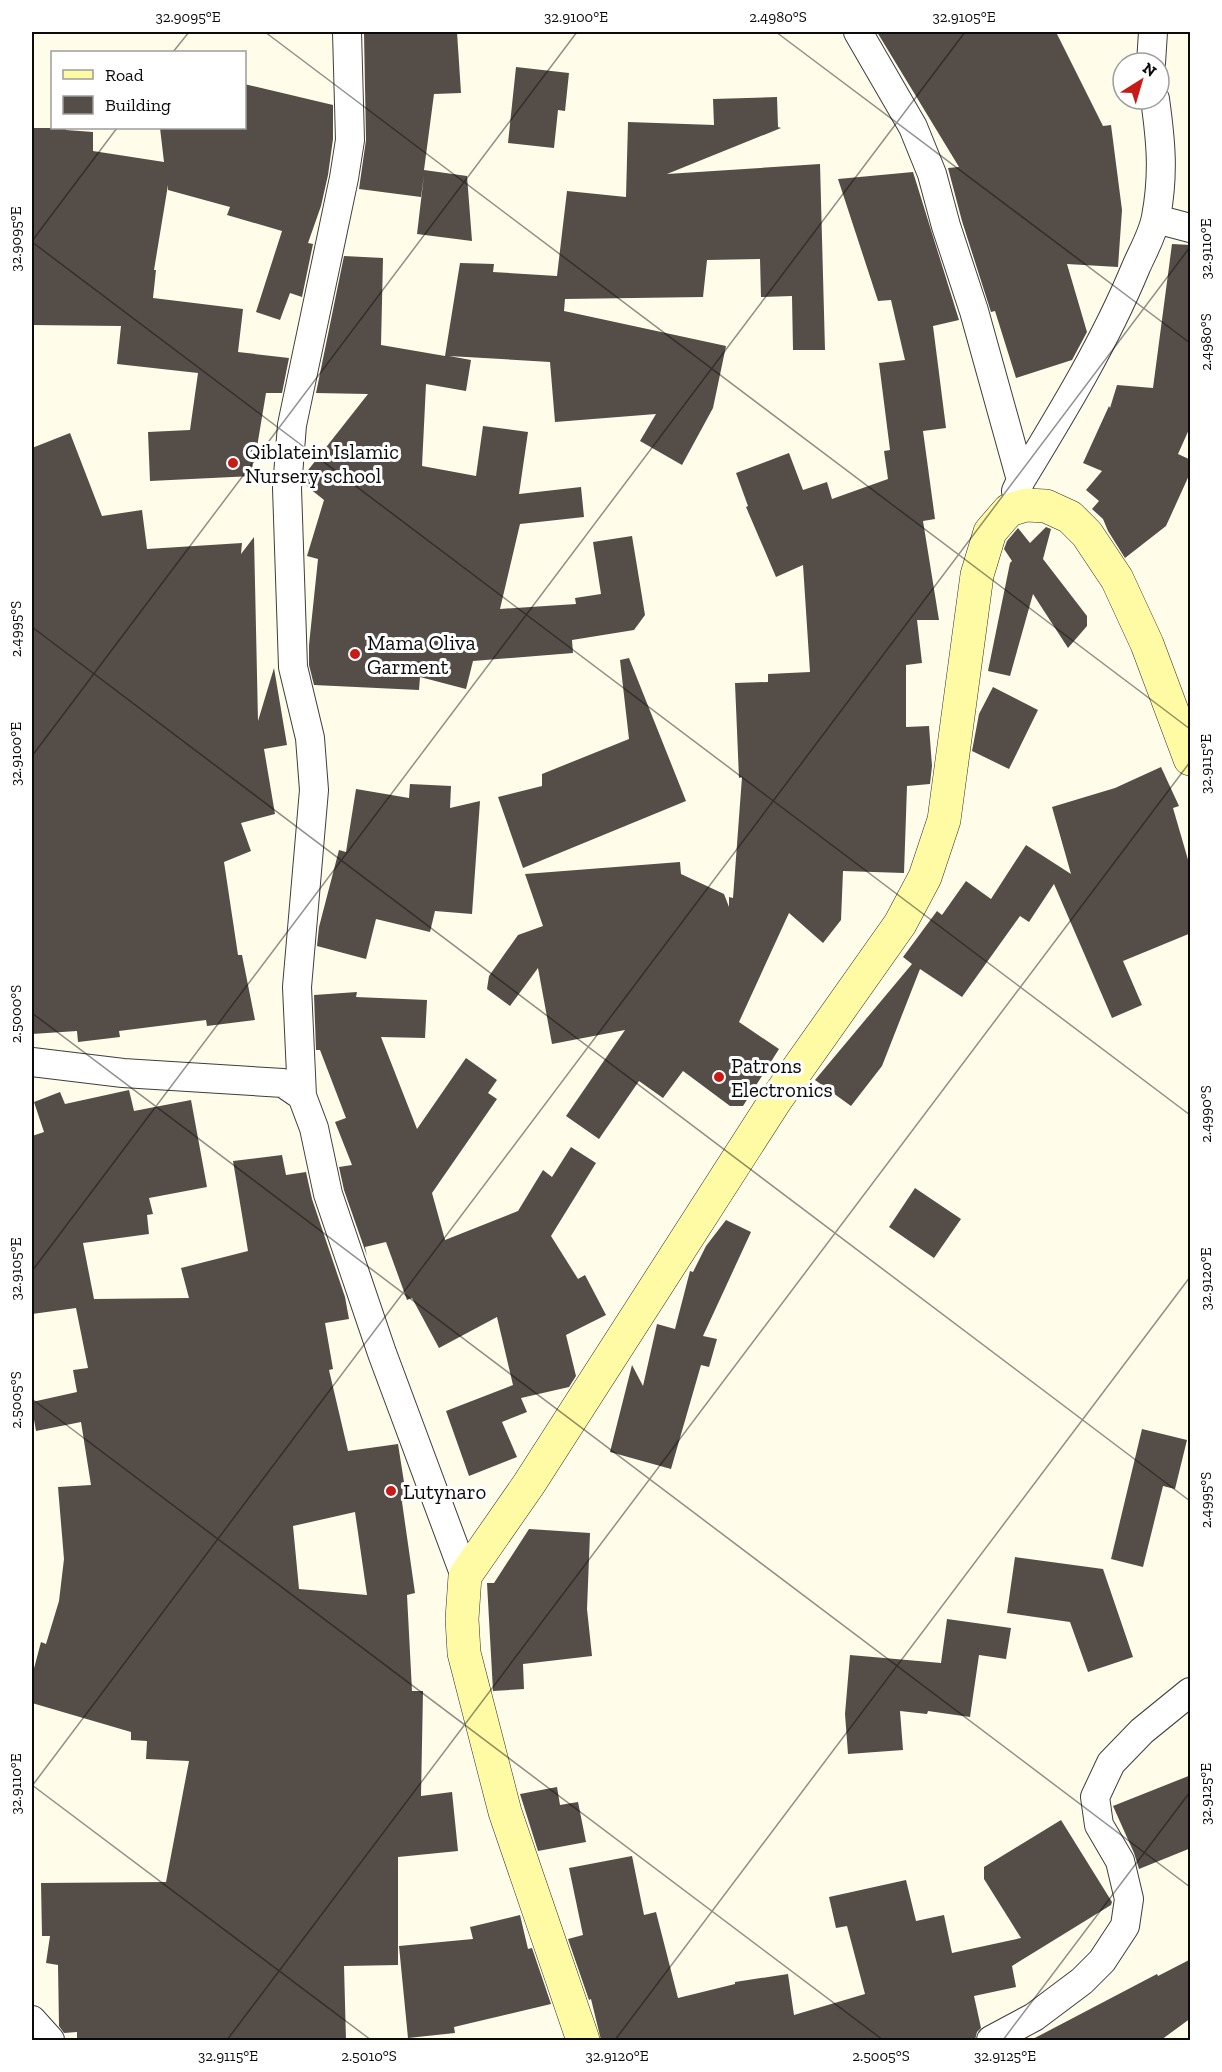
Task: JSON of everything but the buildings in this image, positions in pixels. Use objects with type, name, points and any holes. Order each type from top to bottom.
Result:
[{"type":"main road","points":[[583,2040],[505,1812],[467,1665],[462,1619],[465,1576],[529,1484],[775,1101],[900,924],[920,886],[944,820],[977,575],[990,532],[1008,510],[1026,505],[1046,506],[1070,517],[1087,534],[1117,579],[1148,644],[1191,759]]},
{"type":"street","points":[[347,32],[350,140],[292,425],[287,488],[293,667],[310,738],[314,790],[297,987],[302,1096],[314,1128],[328,1194],[368,1311],[465,1576]]},
{"type":"street","points":[[858,32],[913,128],[932,174],[946,226],[974,310],[1021,480]]},
{"type":"street","points":[[1152,51],[1153,32]]},
{"type":"street","points":[[1008,510],[1021,480],[1118,308],[1156,219],[1162,147],[1157,111]]},
{"type":"street","points":[[1156,219],[1191,228]]},
{"type":"street","points":[[32,1062],[65,1068],[123,1073],[283,1083],[302,1096]]},
{"type":"street","points":[[991,2040],[1034,2017],[1082,1981],[1102,1961],[1125,1926],[1129,1899],[1120,1861],[1099,1825],[1095,1797],[1111,1763],[1142,1731],[1191,1692]]},
{"type":"street","points":[[32,2020],[50,2040]]},
{"type":"place","name":"Qiblatein Islamic Nursery school","points":[[233,463]]},
{"type":"place","name":"Mama Oliva Garment","points":[[355,654]]},
{"type":"place","name":"Patrons Electronics","points":[[719,1077]]},
{"type":"place","name":"Lutynaro","points":[[391,1491]]}]
